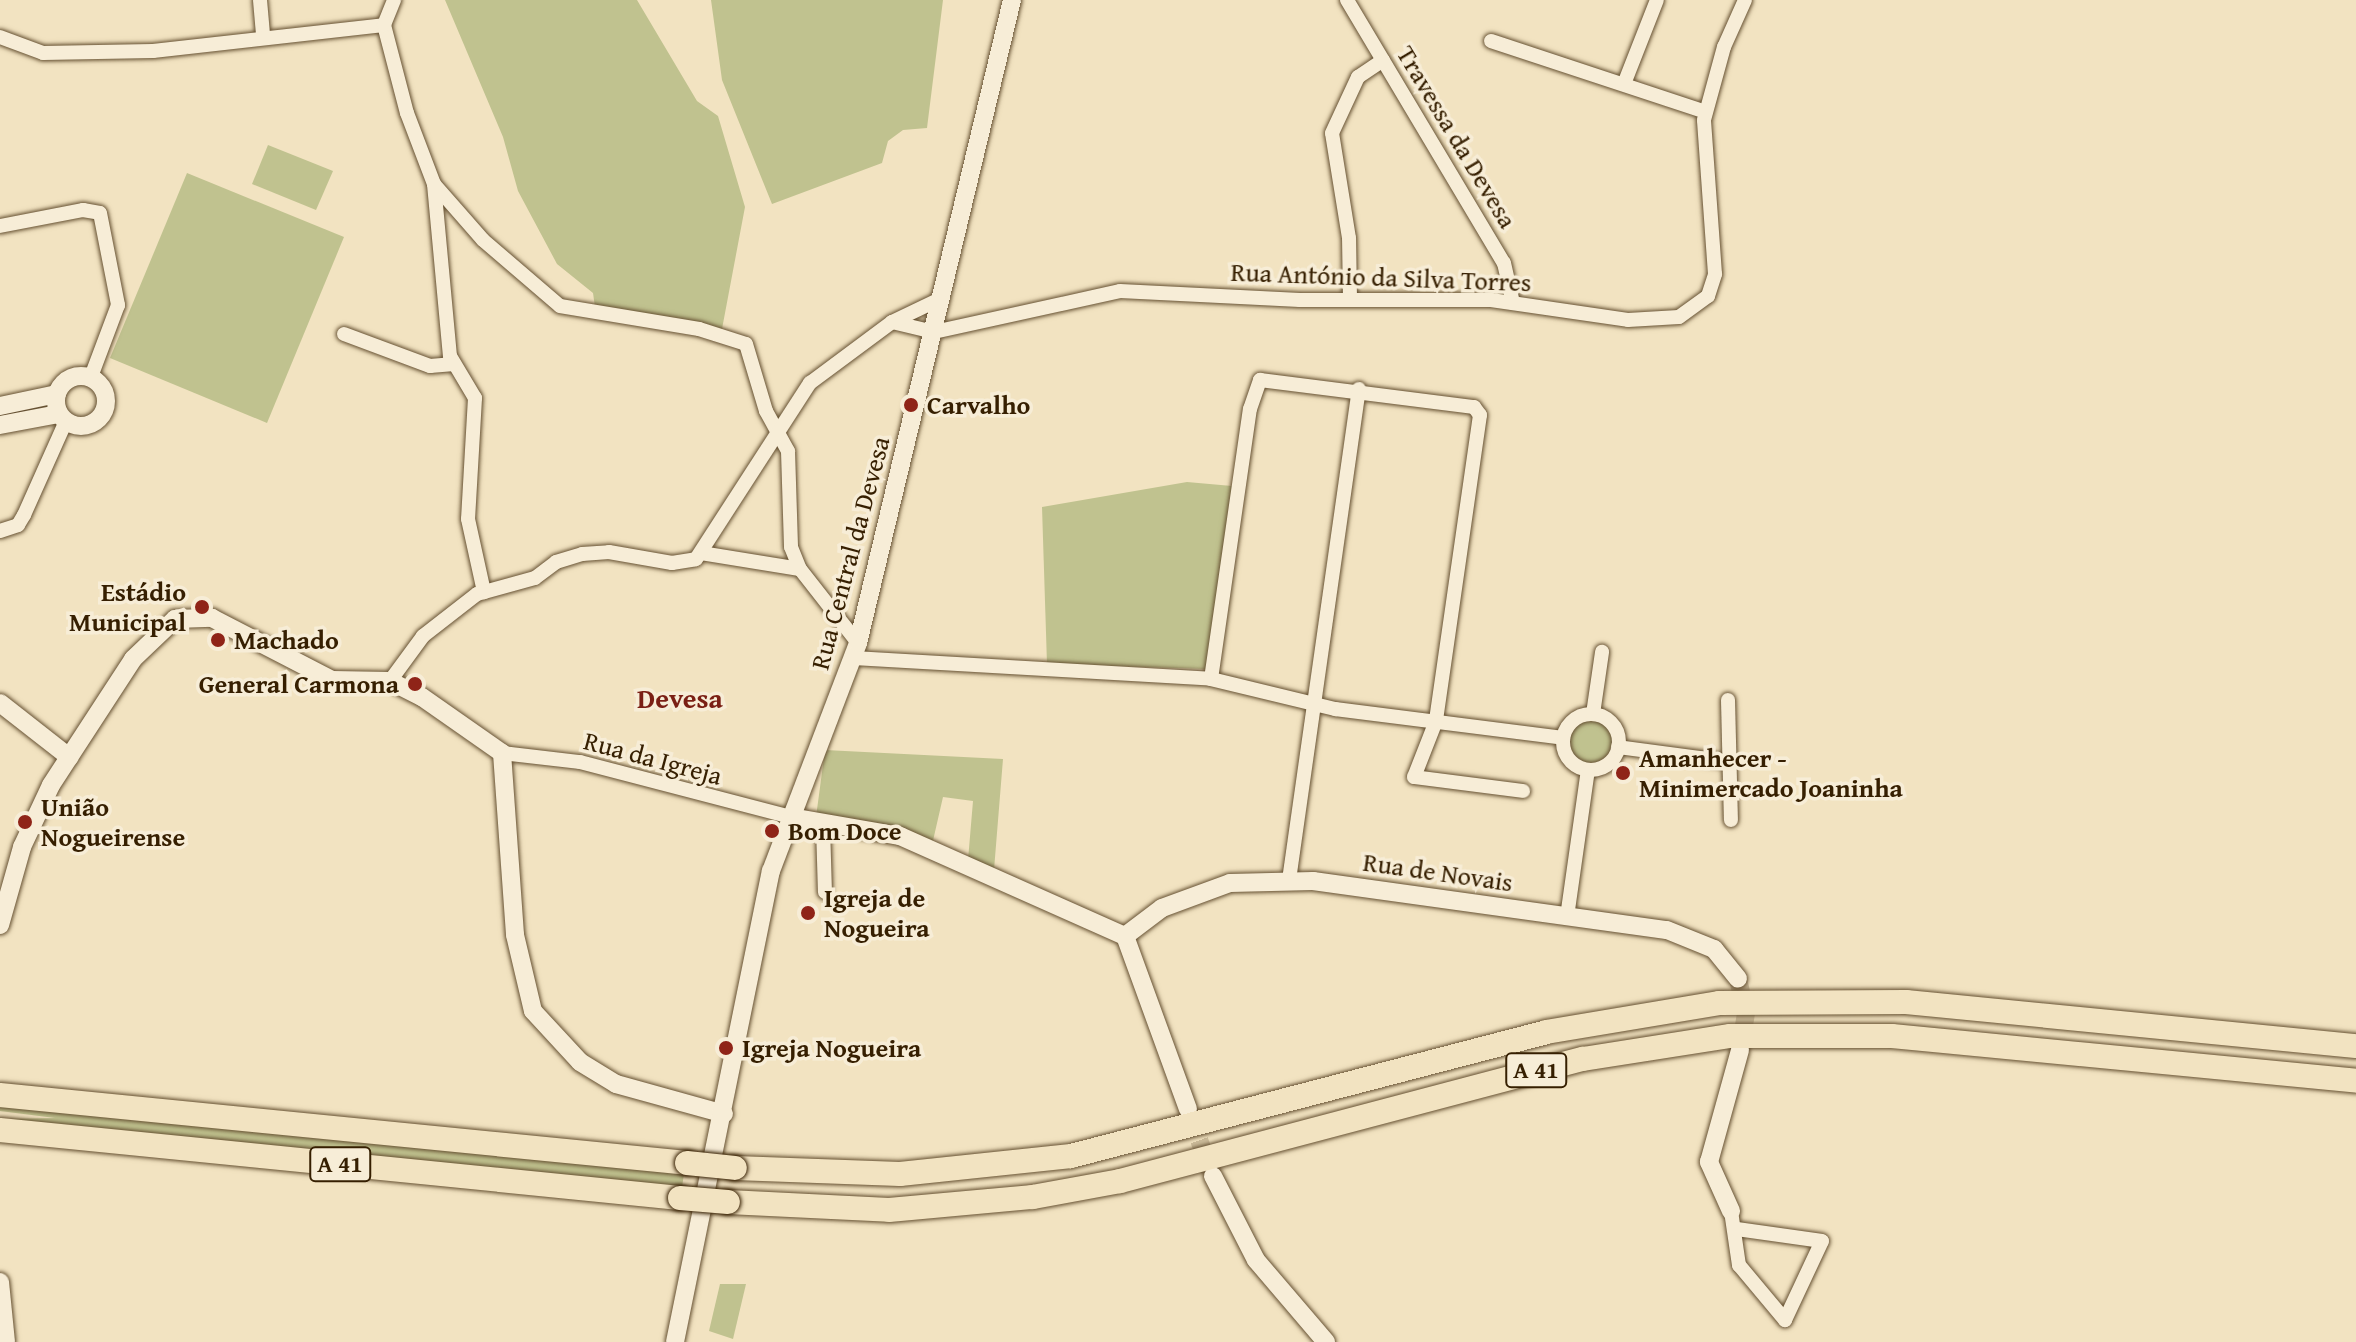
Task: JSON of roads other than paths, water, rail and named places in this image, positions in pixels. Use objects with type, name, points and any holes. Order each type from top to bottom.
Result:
[{"type":"highway","name":"A 41","points":[[0,1095],[735,1168],[900,1174],[1060,1158],[1546,1032],[1719,1003],[1906,1002],[2356,1046]]},
{"type":"highway","name":"A 41","points":[[0,1130],[680,1198],[889,1210],[1046,1195],[1145,1174],[1583,1059],[1730,1036],[1915,1037],[2356,1081]]},
{"type":"street","points":[[260,0],[263,38]]},
{"type":"street","points":[[394,0],[384,25],[402,99],[434,184],[454,364],[475,398],[468,519],[484,592]]},
{"type":"street","name":"Rua Central da Devesa","points":[[675,1342],[724,1114],[760,917],[791,817],[855,650],[1012,0]]},
{"type":"street","name":"Travessa da Devesa","points":[[1347,0],[1504,263],[1513,303]]},
{"type":"street","points":[[1624,84],[1657,0]]},
{"type":"street","name":"Rua António da Silva Torres","points":[[934,332],[1120,291],[1513,303],[1654,321],[1693,311],[1708,296],[1715,274],[1705,176],[1706,112],[1745,0]]},
{"type":"street","points":[[0,37],[43,53],[72,55],[384,25]]},
{"type":"street","points":[[1491,41],[1706,112]]},
{"type":"street","points":[[1350,299],[1349,238],[1332,133],[1358,77],[1383,60]]},
{"type":"street","points":[[434,184],[483,240],[560,306],[699,329],[746,344],[766,411],[788,451],[787,524],[800,569],[855,650],[1211,679],[1315,705],[1563,738]]},
{"type":"street","points":[[0,226],[83,210],[100,213],[118,305],[91,377]]},
{"type":"street","points":[[701,553],[778,428],[810,383],[892,322],[942,298]]},
{"type":"street","points":[[892,322],[934,332]]},
{"type":"street","points":[[344,334],[430,366],[454,364]]},
{"type":"street","points":[[0,406],[57,394],[66,380],[91,377]]},
{"type":"street","points":[[0,425],[63,418],[83,426],[102,416],[106,394],[91,377]]},
{"type":"street","points":[[1211,679],[1254,388],[1267,378],[1466,405],[1480,415],[1436,721],[1414,777],[1523,791]]},
{"type":"street","points":[[1289,880],[1359,389]]},
{"type":"street","points":[[0,531],[18,525],[24,515],[63,418],[57,394]]},
{"type":"street","points":[[390,681],[423,636],[484,592],[535,578],[556,562],[582,554],[609,552],[672,563],[701,553],[800,569]]},
{"type":"street","points":[[0,925],[22,847],[69,757],[133,659],[175,619],[200,616],[225,623],[332,680],[390,681],[422,697],[502,753],[515,935],[533,1011],[580,1062],[616,1084],[724,1114]]},
{"type":"street","points":[[1593,714],[1602,652]]},
{"type":"street","points":[[1728,700],[1731,820]]},
{"type":"street","points":[[0,703],[69,757]]},
{"type":"street","points":[[1593,714],[1613,725],[1618,747],[1611,761],[1588,770],[1570,760],[1563,738],[1572,720],[1593,714]]},
{"type":"street","points":[[1618,747],[1730,762]]},
{"type":"street","name":"Rua da Igreja","points":[[502,753],[580,762],[791,817]]},
{"type":"street","points":[[1567,917],[1588,770]]},
{"type":"street","points":[[791,817],[823,826],[900,836],[1125,936],[1188,1109]]},
{"type":"street","points":[[823,826],[825,892]]},
{"type":"street","name":"Rua de Novais","points":[[1125,936],[1162,908],[1202,891],[1230,883],[1289,880],[1667,930],[1714,949],[1738,979]]},
{"type":"street","points":[[1734,1220],[1822,1241],[1785,1320],[1739,1265],[1734,1220],[1709,1162],[1740,1050]]},
{"type":"street","points":[[1213,1176],[1256,1260],[1326,1342]]},
{"type":"street","points":[[0,1282],[6,1342]]},
{"type":"tunnel","points":[[1738,979],[1746,1013],[1741,1046]]},
{"type":"tunnel","points":[[1190,1115],[1210,1170]]},
{"type":"place","name":"Carvalho","points":[[911,405]]},
{"type":"place","name":"Estádio Municipal","points":[[202,607]]},
{"type":"place","name":"Machado","points":[[218,640]]},
{"type":"place","name":"General Carmona","points":[[415,684]]},
{"type":"place","name":"Amanhecer - Minimercado Joaninha","points":[[1623,773]]},
{"type":"place","name":"União Nogueirense","points":[[25,822]]},
{"type":"place","name":"Bom Doce","points":[[772,831]]},
{"type":"place","name":"Igreja de Nogueira","points":[[808,913]]},
{"type":"place","name":"Igreja Nogueira","points":[[726,1048]]},
{"type":"district","name":"Devesa","points":[[680,698]]}]
